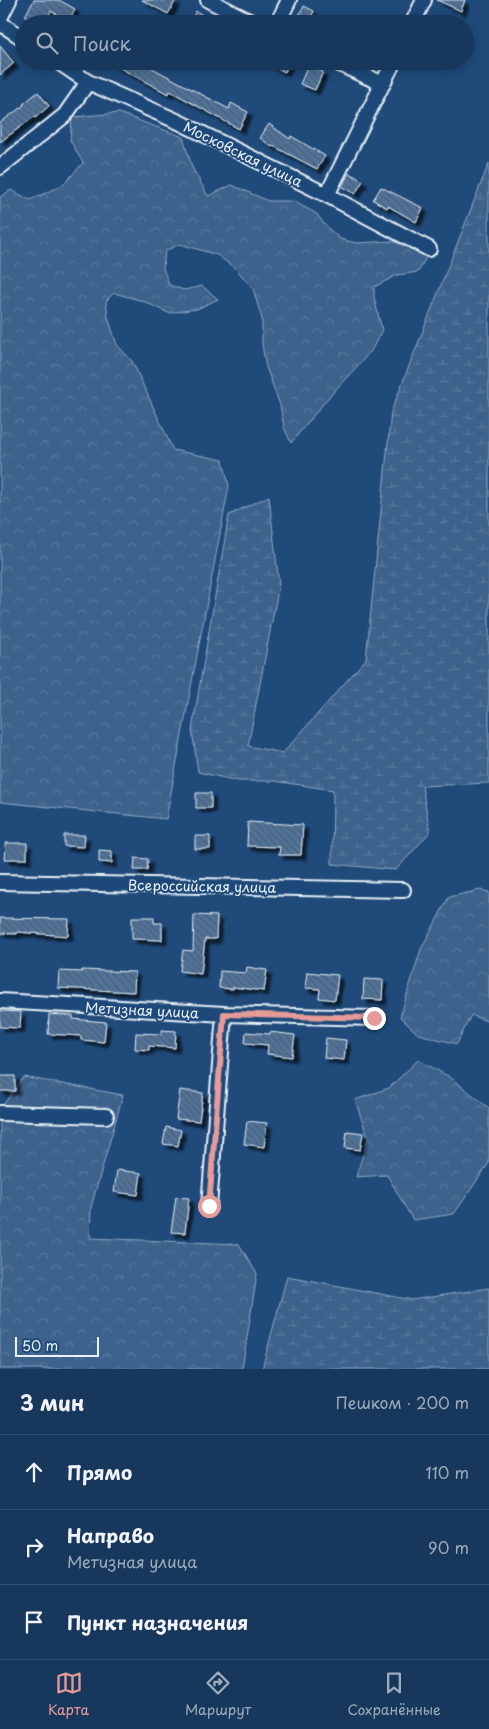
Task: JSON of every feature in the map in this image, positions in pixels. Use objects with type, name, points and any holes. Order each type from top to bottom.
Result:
[{"type":"street","points":[[0,18],[9,0]]},
{"type":"street","points":[[208,0],[237,15]]},
{"type":"street","points":[[281,15],[288,0]]},
{"type":"street","points":[[416,15],[424,0]]},
{"type":"street","points":[[0,23],[15,33]]},
{"type":"street","name":"Московская улица","points":[[70,70],[88,82],[179,122],[327,195],[429,249]]},
{"type":"street","points":[[353,70],[383,84]]},
{"type":"street","points":[[327,195],[390,70]]},
{"type":"street","points":[[0,167],[65,115],[88,82]]},
{"type":"street","name":"Всероссийская улица","points":[[0,882],[403,890]]},
{"type":"street","name":"Метизная улица","points":[[0,1001],[224,1014],[374,1018]]},
{"type":"street","points":[[209,1206],[224,1014]]},
{"type":"street","points":[[0,1113],[106,1116]]},
{"type":"green space","points":[[119,113],[183,137],[192,167],[208,196],[232,185],[268,201],[293,201],[317,214],[324,224],[340,239],[356,243],[392,241],[428,254],[418,272],[397,275],[374,287],[374,297],[382,330],[371,351],[327,399],[291,443],[284,427],[280,405],[266,367],[262,345],[262,319],[253,289],[236,269],[217,255],[180,244],[165,251],[163,268],[169,285],[184,290],[202,286],[218,299],[197,309],[168,313],[143,301],[114,293],[106,301],[108,317],[117,345],[132,361],[173,450],[223,460],[229,486],[166,819],[0,802],[0,197],[11,190],[30,200],[63,185],[83,163],[70,140],[72,117]]},
{"type":"green space","points":[[489,163],[489,783],[422,786],[430,832],[396,870],[332,864],[333,790],[274,781],[238,781],[198,772],[192,730],[229,515],[269,496],[279,585],[248,746],[283,753],[366,659],[391,412]]},
{"type":"green space","points":[[480,890],[489,892],[489,1022],[471,1015],[457,1044],[418,1034],[400,1017],[421,949],[449,897]]},
{"type":"green space","points":[[418,1060],[450,1077],[489,1108],[489,1163],[454,1214],[413,1220],[387,1175],[356,1177],[368,1138],[355,1100],[389,1088]]},
{"type":"green space","points":[[24,1077],[123,1095],[91,1207],[90,1238],[239,1244],[257,1274],[242,1369],[0,1369],[0,1109]]},
{"type":"green space","points":[[287,1276],[412,1300],[489,1288],[489,1369],[262,1369]]},
{"type":"building","points":[[34,0],[59,0],[75,9],[72,15],[58,15],[51,11],[49,15],[26,15]]},
{"type":"building","points":[[142,0],[176,0],[168,14]]},
{"type":"building","points":[[437,0],[465,0],[461,11]]},
{"type":"building","points":[[304,6],[314,11],[312,15],[299,15]]},
{"type":"building","points":[[196,11],[202,15],[194,15]]},
{"type":"building","points":[[0,46],[14,63],[0,75]]},
{"type":"building","points":[[124,70],[156,70],[229,109],[231,103],[248,112],[239,129],[170,91],[168,94]]},
{"type":"building","points":[[306,70],[323,72],[315,90],[300,84]]},
{"type":"building","points":[[38,92],[49,106],[0,142],[0,123]]},
{"type":"building","points":[[269,124],[290,139],[291,136],[325,156],[317,169],[272,147],[260,138]]},
{"type":"building","points":[[349,173],[363,181],[355,194],[342,186]]},
{"type":"building","points":[[381,187],[423,208],[416,222],[373,200]]},
{"type":"building","points":[[196,793],[211,793],[211,808],[196,808]]},
{"type":"building","points":[[248,822],[303,825],[301,855],[279,855],[280,847],[247,846]]},
{"type":"building","points":[[64,835],[85,835],[84,847],[64,846]]},
{"type":"building","points":[[195,836],[210,836],[210,849],[195,849]]},
{"type":"building","points":[[6,843],[27,843],[27,859],[5,859]]},
{"type":"building","points":[[99,850],[112,851],[112,863],[99,862]]},
{"type":"building","points":[[135,858],[148,859],[147,870],[134,870]]},
{"type":"building","points":[[194,915],[217,916],[216,939],[205,939],[201,974],[180,971],[183,950],[193,951]]},
{"type":"building","points":[[132,917],[154,917],[154,923],[162,923],[162,940],[132,939]]},
{"type":"building","points":[[0,918],[69,919],[68,936],[17,932],[17,934],[0,933]]},
{"type":"building","points":[[247,967],[267,970],[264,991],[233,987],[233,989],[219,988],[220,971],[246,973]]},
{"type":"building","points":[[82,970],[135,972],[134,992],[58,988],[59,971],[82,972]]},
{"type":"building","points":[[307,972],[338,975],[335,1000],[319,998],[320,989],[305,988]]},
{"type":"building","points":[[364,979],[383,980],[382,1000],[363,999]]},
{"type":"building","points":[[0,1011],[21,1012],[20,1028],[0,1027]]},
{"type":"building","points":[[49,1014],[73,1016],[73,1019],[106,1022],[104,1042],[81,1040],[81,1036],[48,1034]]},
{"type":"building","points":[[162,1030],[176,1031],[175,1048],[149,1046],[149,1050],[135,1049],[136,1033],[162,1034]]},
{"type":"building","points":[[246,1032],[295,1035],[292,1057],[267,1054],[268,1045],[245,1043]]},
{"type":"building","points":[[326,1038],[346,1040],[344,1060],[324,1058]]},
{"type":"building","points":[[0,1076],[15,1076],[15,1091],[0,1091]]},
{"type":"building","points":[[180,1090],[203,1093],[199,1121],[176,1119]]},
{"type":"building","points":[[247,1121],[267,1123],[264,1147],[244,1144]]},
{"type":"building","points":[[166,1127],[181,1130],[178,1146],[163,1144]]},
{"type":"building","points":[[347,1131],[363,1133],[360,1150],[345,1148]]},
{"type":"building","points":[[117,1170],[141,1173],[138,1195],[114,1192]]},
{"type":"building","points":[[176,1197],[189,1198],[185,1233],[171,1232]]},
{"type":"route","points":[[209,1206],[224,1014],[374,1018]]}]
